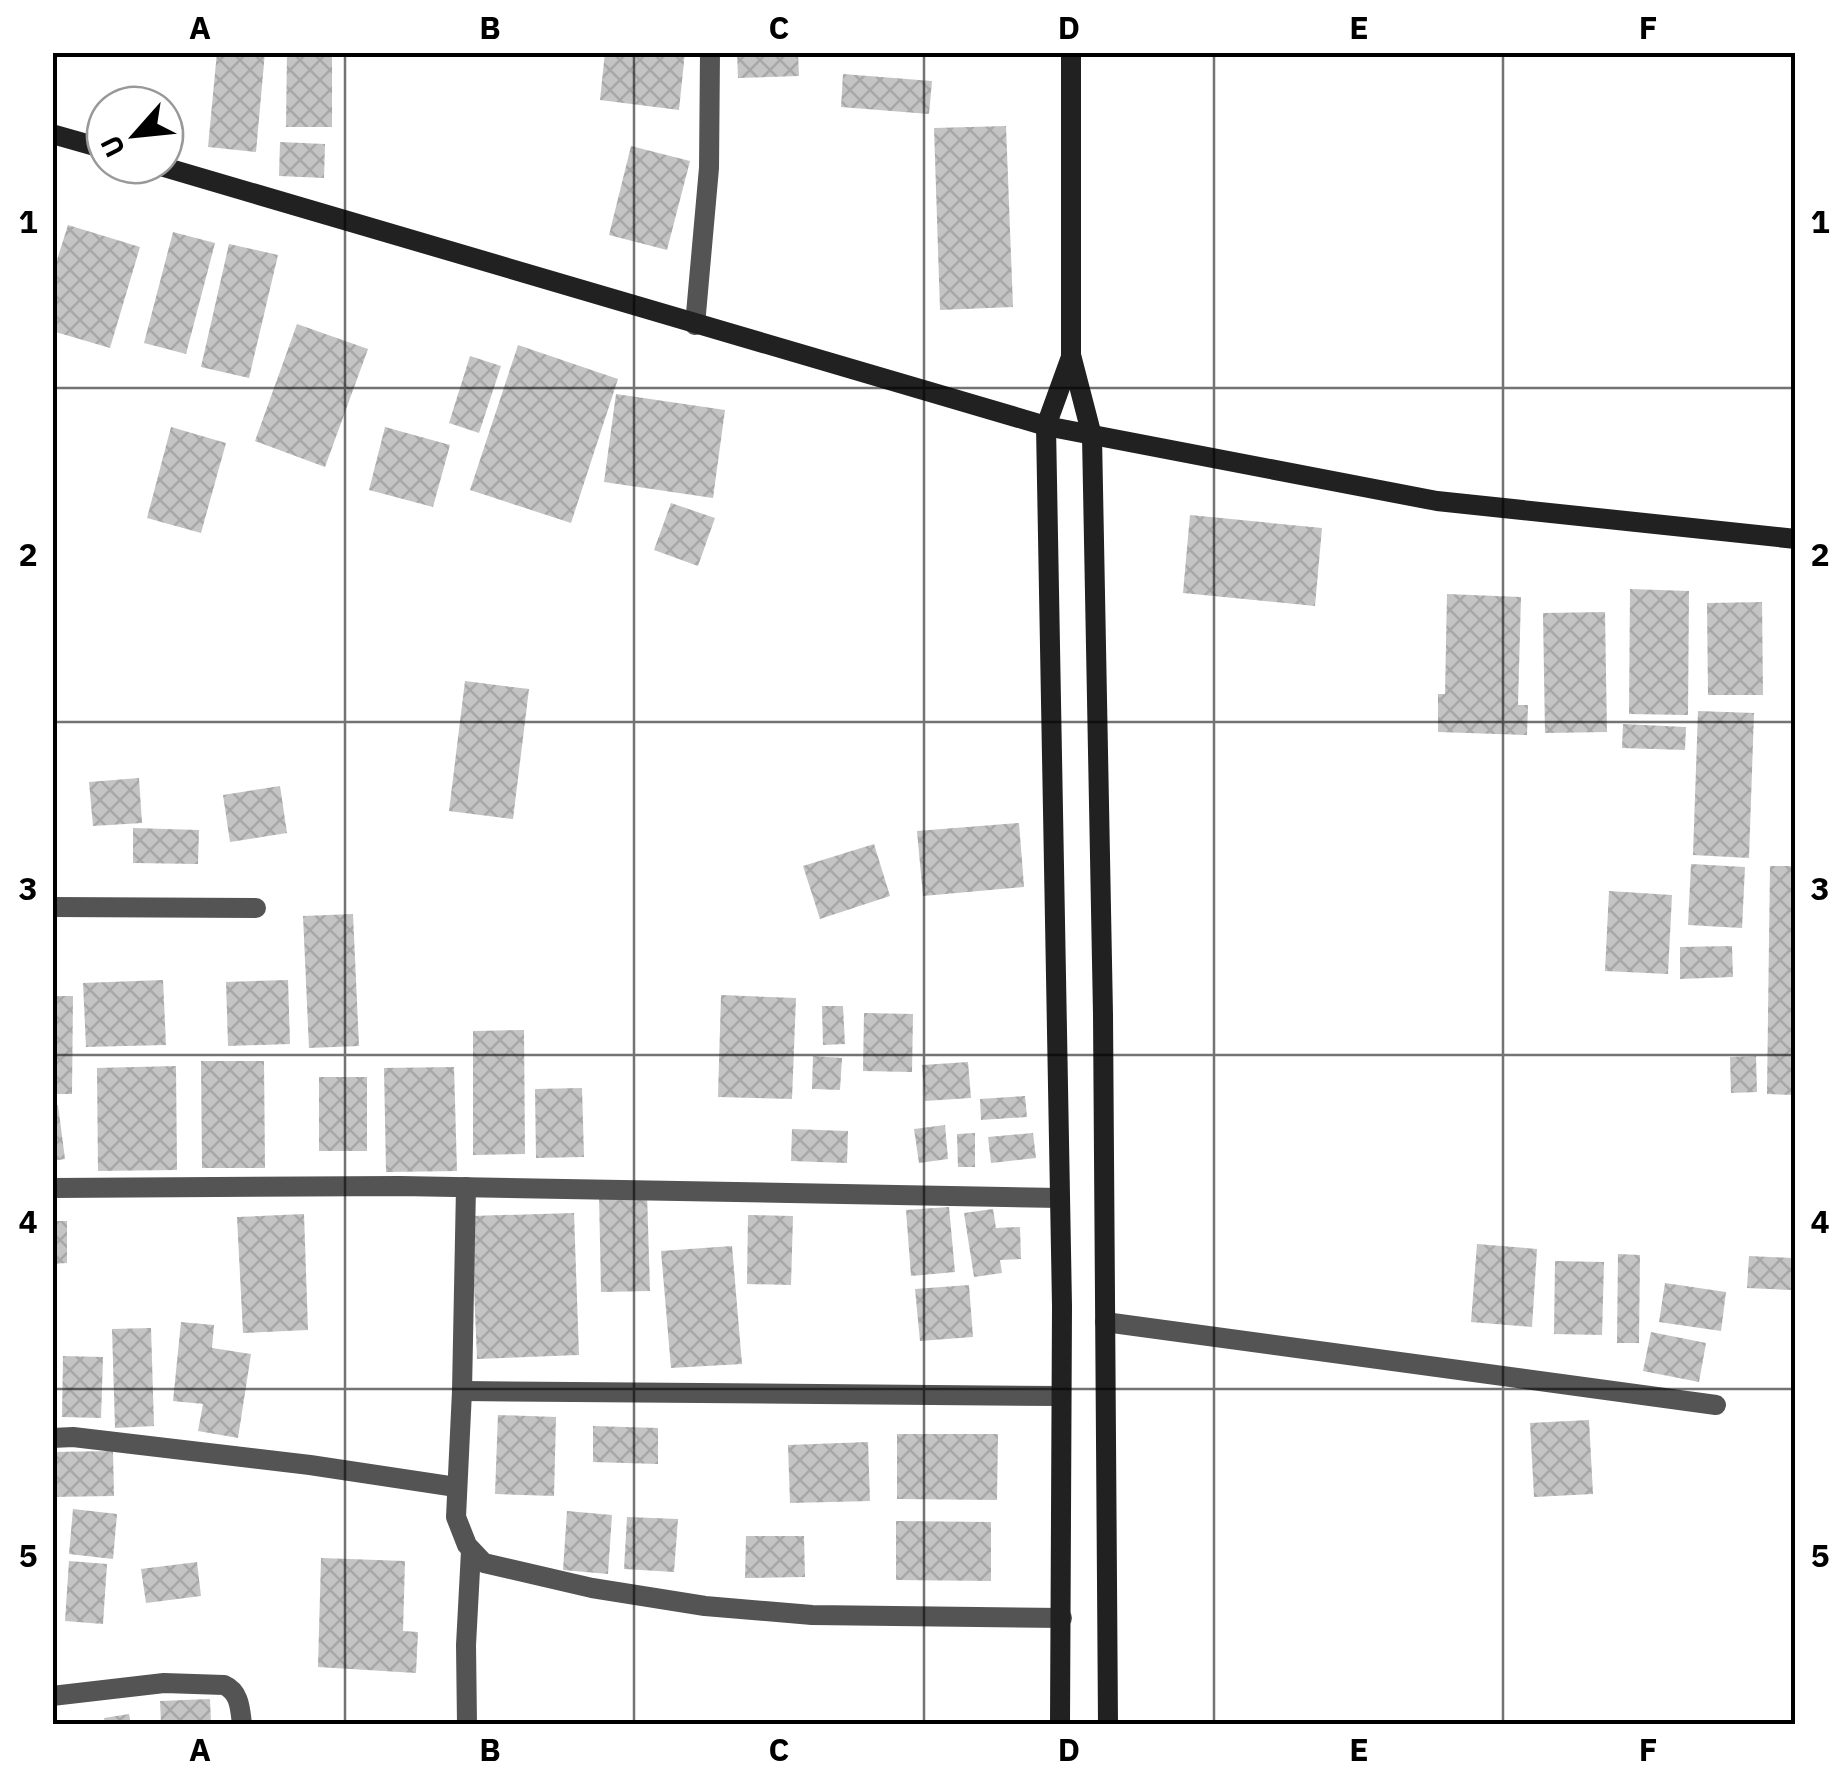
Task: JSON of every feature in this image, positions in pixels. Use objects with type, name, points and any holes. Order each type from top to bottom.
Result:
[{"type":"main road","points":[[1070,52],[1072,355],[1092,436],[1103,994],[1108,1724]]},
{"type":"main road","points":[[52,134],[85,144]]},
{"type":"main road","points":[[185,173],[1046,426],[1438,502],[1796,539]]},
{"type":"main road","points":[[1060,1724],[1060,1198],[1046,426],[1072,355]]},
{"type":"street","points":[[695,325],[709,168],[710,52]]},
{"type":"street","points":[[52,908],[256,908]]},
{"type":"street","points":[[52,1188],[466,1187],[1060,1198]]},
{"type":"street","points":[[466,1187],[456,1517],[471,1551],[484,1562],[518,1573],[705,1606],[812,1615],[1062,1618]]},
{"type":"street","points":[[1105,1322],[1716,1406]]},
{"type":"street","points":[[462,1390],[1060,1396]]},
{"type":"street","points":[[52,1438],[73,1437],[310,1465],[456,1486]]},
{"type":"street","points":[[467,1724],[471,1551]]},
{"type":"street","points":[[52,1696],[164,1683],[224,1685],[238,1697],[242,1724]]},
{"type":"building","points":[[217,52],[265,52],[256,152],[208,147]]},
{"type":"building","points":[[287,52],[332,52],[332,127],[286,127]]},
{"type":"building","points":[[605,52],[685,52],[679,110],[600,100]]},
{"type":"building","points":[[737,52],[798,52],[799,76],[738,78]]},
{"type":"building","points":[[843,74],[932,81],[929,114],[841,107]]},
{"type":"building","points":[[1006,126],[1013,307],[940,310],[934,128]]},
{"type":"building","points":[[280,142],[325,144],[324,178],[279,176]]},
{"type":"building","points":[[631,146],[690,161],[667,250],[609,235]]},
{"type":"building","points":[[68,225],[140,247],[110,348],[52,331],[52,276]]},
{"type":"building","points":[[173,232],[215,243],[186,354],[144,343]]},
{"type":"building","points":[[229,244],[278,255],[249,378],[201,367]]},
{"type":"building","points":[[297,324],[368,349],[325,467],[255,441]]},
{"type":"building","points":[[518,345],[618,379],[571,523],[470,490]]},
{"type":"building","points":[[470,356],[501,366],[479,433],[449,423]]},
{"type":"building","points":[[616,394],[725,410],[713,498],[604,482]]},
{"type":"building","points":[[171,427],[226,443],[201,533],[147,518]]},
{"type":"building","points":[[385,427],[450,445],[433,507],[369,490]]},
{"type":"building","points":[[671,503],[715,518],[698,566],[654,550]]},
{"type":"building","points":[[1190,515],[1322,528],[1315,606],[1183,593]]},
{"type":"building","points":[[1630,589],[1689,591],[1688,715],[1629,714]]},
{"type":"building","points":[[1447,594],[1521,597],[1518,705],[1528,705],[1527,735],[1438,732],[1438,694],[1445,694]]},
{"type":"building","points":[[1762,602],[1763,695],[1708,695],[1707,603]]},
{"type":"building","points":[[1605,612],[1607,732],[1545,733],[1543,613]]},
{"type":"building","points":[[465,681],[529,689],[513,819],[449,811]]},
{"type":"building","points":[[1698,711],[1754,713],[1749,858],[1693,855]]},
{"type":"building","points":[[1623,724],[1686,727],[1685,750],[1622,748]]},
{"type":"building","points":[[139,778],[142,823],[93,826],[89,782]]},
{"type":"building","points":[[280,786],[287,833],[230,842],[223,795]]},
{"type":"building","points":[[1019,823],[1024,887],[923,896],[917,831]]},
{"type":"building","points":[[133,828],[199,830],[198,864],[133,863]]},
{"type":"building","points":[[874,844],[890,896],[820,919],[803,866]]},
{"type":"building","points":[[1691,864],[1745,867],[1742,928],[1688,925]]},
{"type":"building","points":[[1770,866],[1796,866],[1796,1095],[1767,1094]]},
{"type":"building","points":[[1609,891],[1672,895],[1668,974],[1605,971]]},
{"type":"building","points":[[353,914],[359,1046],[309,1048],[303,916]]},
{"type":"building","points":[[1732,946],[1733,977],[1680,979],[1680,947]]},
{"type":"building","points":[[163,980],[166,1045],[86,1047],[83,983]]},
{"type":"building","points":[[288,980],[290,1044],[228,1046],[226,982]]},
{"type":"building","points":[[721,995],[796,998],[792,1099],[718,1097]]},
{"type":"building","points":[[52,996],[73,996],[72,1094],[52,1094]]},
{"type":"building","points":[[822,1006],[843,1006],[845,1044],[823,1045]]},
{"type":"building","points":[[864,1013],[913,1014],[912,1072],[863,1071]]},
{"type":"building","points":[[524,1030],[525,1154],[473,1155],[473,1031]]},
{"type":"building","points":[[813,1056],[842,1058],[840,1090],[812,1089]]},
{"type":"building","points":[[1756,1056],[1757,1092],[1731,1093],[1730,1057]]},
{"type":"building","points":[[201,1061],[264,1061],[265,1168],[202,1168]]},
{"type":"building","points":[[968,1062],[971,1098],[925,1101],[922,1065]]},
{"type":"building","points":[[176,1066],[177,1170],[98,1171],[97,1068]]},
{"type":"building","points":[[454,1067],[457,1171],[386,1172],[384,1068]]},
{"type":"building","points":[[319,1077],[367,1077],[367,1151],[319,1151]]},
{"type":"building","points":[[582,1088],[584,1157],[536,1158],[535,1089]]},
{"type":"building","points":[[1025,1096],[1027,1117],[981,1120],[980,1099]]},
{"type":"building","points":[[58,1105],[65,1159],[52,1161],[52,1106]]},
{"type":"building","points":[[945,1125],[948,1159],[919,1163],[914,1129]]},
{"type":"building","points":[[792,1129],[848,1131],[847,1163],[791,1161]]},
{"type":"building","points":[[975,1133],[975,1167],[958,1167],[957,1134]]},
{"type":"building","points":[[1033,1133],[1036,1158],[991,1163],[988,1137]]},
{"type":"building","points":[[647,1193],[650,1291],[601,1292],[599,1194]]},
{"type":"building","points":[[949,1207],[955,1272],[911,1276],[906,1210]]},
{"type":"building","points":[[993,1209],[996,1228],[1020,1227],[1021,1259],[1000,1260],[1002,1273],[974,1277],[964,1213]]},
{"type":"building","points":[[574,1213],[579,1355],[477,1359],[471,1216]]},
{"type":"building","points":[[304,1214],[308,1330],[243,1333],[237,1217]]},
{"type":"building","points":[[748,1215],[793,1216],[791,1285],[747,1284]]},
{"type":"building","points":[[52,1221],[67,1221],[67,1263],[52,1264]]},
{"type":"building","points":[[1477,1244],[1537,1249],[1532,1327],[1471,1322]]},
{"type":"building","points":[[732,1246],[742,1364],[671,1368],[661,1251]]},
{"type":"building","points":[[1618,1254],[1640,1255],[1639,1343],[1617,1343]]},
{"type":"building","points":[[1749,1256],[1792,1258],[1791,1290],[1747,1288]]},
{"type":"building","points":[[1555,1261],[1604,1262],[1602,1335],[1554,1334]]},
{"type":"building","points":[[1665,1283],[1726,1292],[1721,1331],[1659,1322]]},
{"type":"building","points":[[969,1285],[973,1337],[920,1341],[915,1289]]},
{"type":"building","points":[[181,1322],[214,1325],[212,1348],[251,1354],[238,1438],[198,1431],[203,1404],[173,1401]]},
{"type":"building","points":[[151,1328],[154,1426],[115,1428],[112,1329]]},
{"type":"building","points":[[1651,1332],[1706,1343],[1699,1382],[1643,1371]]},
{"type":"building","points":[[63,1356],[103,1357],[101,1418],[62,1417]]},
{"type":"building","points":[[498,1415],[556,1417],[554,1496],[495,1494]]},
{"type":"building","points":[[1589,1420],[1593,1494],[1534,1497],[1530,1423]]},
{"type":"building","points":[[593,1426],[658,1428],[658,1464],[593,1462]]},
{"type":"building","points":[[897,1434],[998,1434],[997,1500],[897,1499]]},
{"type":"building","points":[[868,1442],[870,1501],[790,1503],[788,1445]]},
{"type":"building","points":[[113,1451],[114,1496],[52,1497],[52,1452]]},
{"type":"building","points":[[73,1509],[117,1514],[113,1559],[69,1554]]},
{"type":"building","points":[[567,1511],[612,1515],[608,1574],[563,1570]]},
{"type":"building","points":[[627,1517],[678,1519],[674,1572],[624,1569]]},
{"type":"building","points":[[896,1521],[991,1522],[991,1581],[896,1580]]},
{"type":"building","points":[[746,1536],[804,1536],[805,1577],[745,1578]]},
{"type":"building","points":[[321,1558],[405,1561],[403,1631],[418,1632],[416,1673],[318,1667]]},
{"type":"building","points":[[69,1561],[107,1564],[103,1624],[65,1621]]},
{"type":"building","points":[[197,1562],[201,1596],[146,1603],[141,1569]]},
{"type":"building","points":[[210,1699],[211,1724],[161,1724],[160,1701]]},
{"type":"building","points":[[129,1714],[131,1724],[105,1724],[104,1718]]}]
